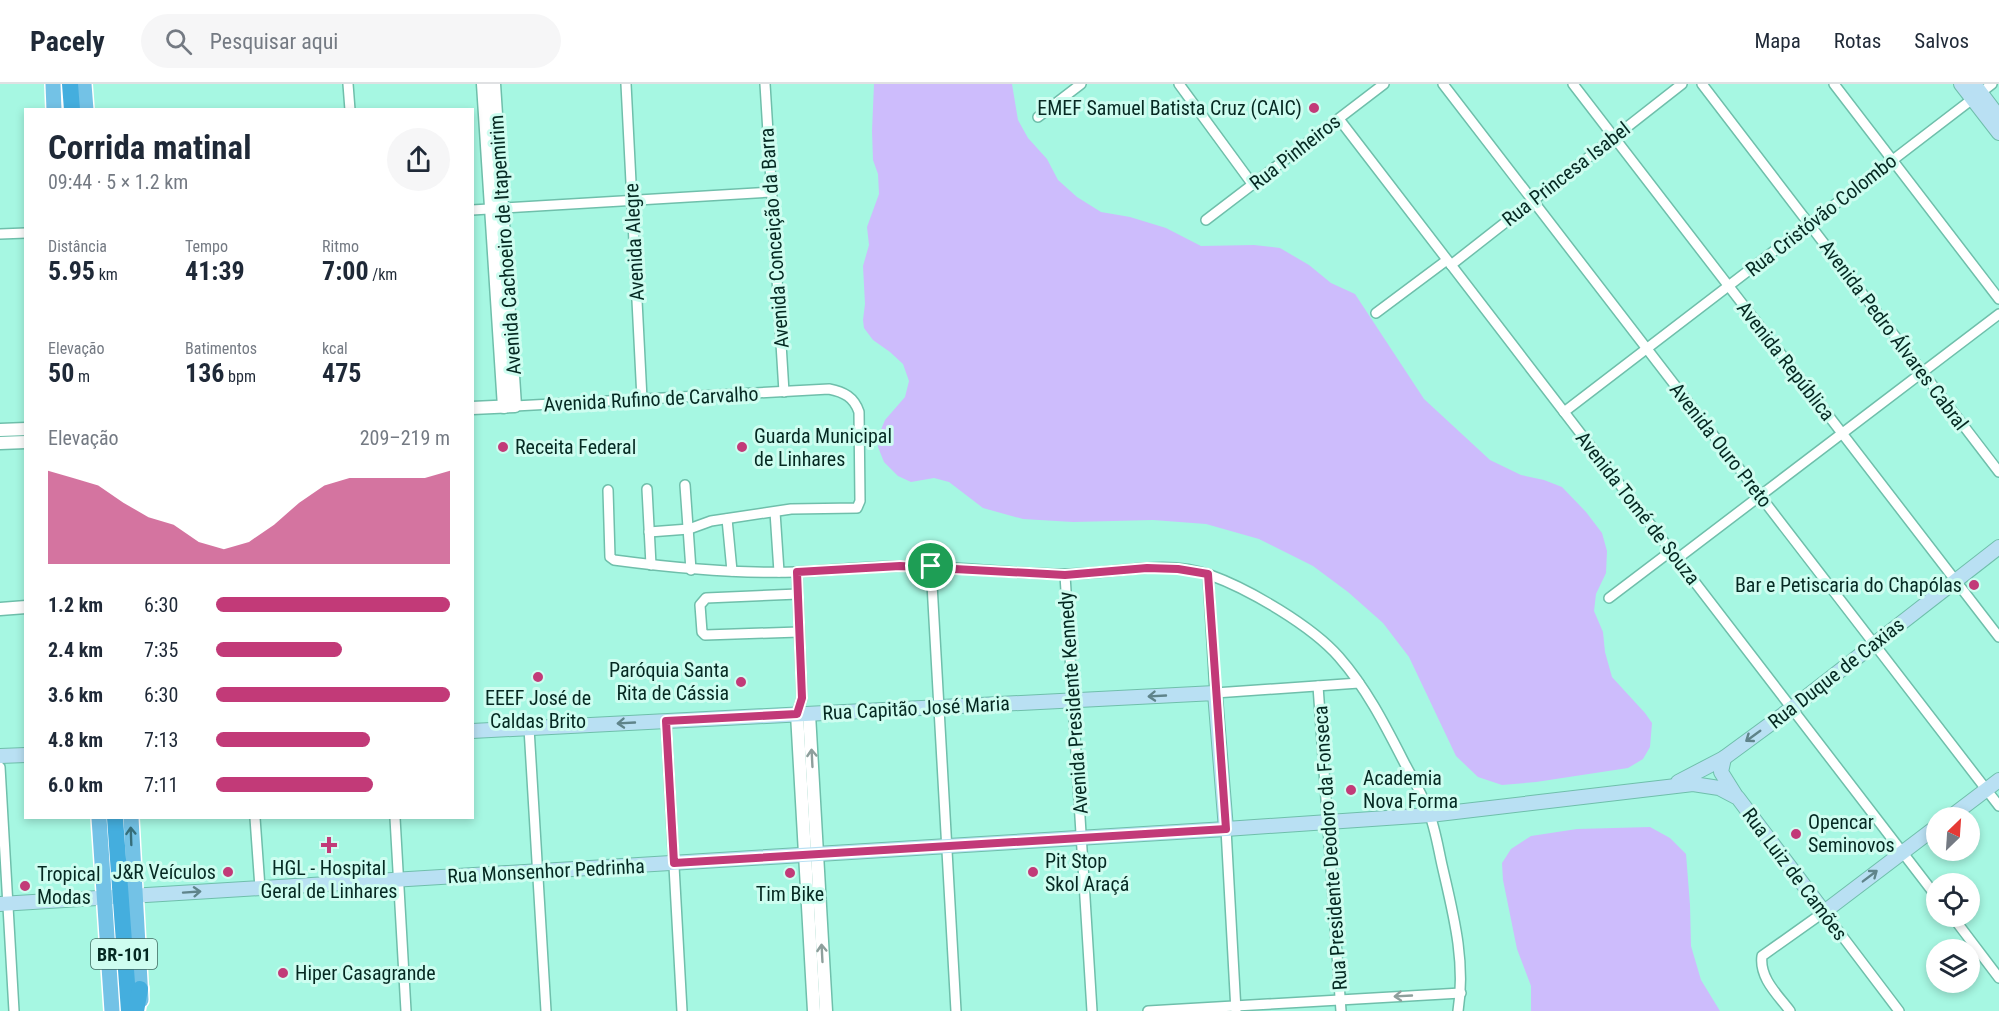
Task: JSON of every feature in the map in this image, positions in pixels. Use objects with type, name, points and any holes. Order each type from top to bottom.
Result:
[{"type":"highway","points":[[70,84],[72,108]]},
{"type":"highway","name":"BR-101","points":[[115,819],[129,1011]]},
{"type":"highway","points":[[136,1011],[140,989]]},
{"type":"main road","points":[[53,84],[54,108]]},
{"type":"main road","points":[[84,84],[86,108]]},
{"type":"main road","points":[[1961,84],[1976,92],[1999,117]]},
{"type":"main road","points":[[1976,92],[1999,133]]},
{"type":"main road","name":"Rua Duque de Caxias","points":[[1665,787],[1690,777],[1724,758],[1999,547]]},
{"type":"main road","points":[[1215,693],[1226,829]]},
{"type":"main road","name":"Rua Capitão José Maria","points":[[474,731],[1215,693]]},
{"type":"main road","points":[[0,756],[24,755]]},
{"type":"main road","points":[[1724,758],[1721,772],[1738,798]]},
{"type":"main road","points":[[1964,807],[1999,780]]},
{"type":"main road","name":"Rua Luiz de Camões","points":[[1665,787],[1707,785],[1719,788],[1738,798],[1824,912]]},
{"type":"main road","name":"Rua Monsenhor Pedrinha","points":[[4,903],[1430,815],[1665,787]]},
{"type":"main road","points":[[99,819],[140,989],[142,1011]]},
{"type":"main road","points":[[112,1011],[119,896],[131,819]]},
{"type":"main road","points":[[1824,912],[1926,834]]},
{"type":"street","points":[[348,84],[350,108]]},
{"type":"street","points":[[483,84],[497,209],[509,406]]},
{"type":"street","name":"Avenida Cachoeiro de Itapemirim","points":[[494,84],[497,209]]},
{"type":"street","name":"Avenida Alegre","points":[[626,84],[642,399]]},
{"type":"street","name":"Avenida Conceição da Barra","points":[[765,84],[784,392]]},
{"type":"street","points":[[1038,117],[1081,84]]},
{"type":"street","points":[[1179,84],[1253,184]]},
{"type":"street","name":"Rua Pinheiros","points":[[1206,220],[1384,84]]},
{"type":"street","name":"Avenida Ouro Preto","points":[[1443,84],[1999,806]]},
{"type":"street","name":"Avenida República","points":[[1573,84],[1999,637]]},
{"type":"street","name":"Rua Princesa Isabel","points":[[1376,313],[1533,201],[1682,84]]},
{"type":"street","name":"Avenida Pedro Álvares Cabral","points":[[1702,84],[1999,472]]},
{"type":"street","points":[[1834,84],[1999,299]]},
{"type":"street","name":"Rua Cristóvão Colombo","points":[[1564,412],[1893,160],[1976,92],[1992,84]]},
{"type":"street","name":"Avenida Tomé de Souza","points":[[1339,119],[1926,883]]},
{"type":"street","points":[[474,210],[771,192]]},
{"type":"street","points":[[0,234],[24,233]]},
{"type":"street","points":[[1609,598],[1760,496],[1999,314]]},
{"type":"street","name":"Avenida Rufino de Carvalho","points":[[474,408],[829,390],[849,397],[856,403],[859,412],[859,506],[854,510],[806,508],[775,512]]},
{"type":"street","points":[[0,430],[24,429]]},
{"type":"street","points":[[0,443],[24,442]]},
{"type":"street","points":[[685,485],[692,570]]},
{"type":"street","points":[[608,489],[610,557],[612,559],[692,570],[779,572],[931,566],[1065,575],[1147,568],[1178,569],[1208,574],[1244,590],[1277,609],[1314,635],[1338,656],[1359,683],[1379,714],[1430,815],[1457,928],[1461,993],[1458,1011]]},
{"type":"street","points":[[647,489],[651,565]]},
{"type":"street","points":[[649,532],[689,528],[711,521],[775,512],[779,572]]},
{"type":"street","points":[[727,519],[732,571]]},
{"type":"street","points":[[931,566],[956,1011]]},
{"type":"street","points":[[797,572],[811,854],[814,1011]]},
{"type":"street","points":[[1208,574],[1215,693],[1359,683]]},
{"type":"street","name":"Avenida Presidente Kennedy","points":[[1065,575],[1092,1011]]},
{"type":"street","points":[[798,594],[703,599],[700,605],[702,632],[708,636],[799,632]]},
{"type":"street","points":[[0,609],[24,607]]},
{"type":"street","name":"Rua Presidente Deodoro da Fonseca","points":[[1318,686],[1341,1011]]},
{"type":"street","points":[[666,721],[682,1011]]},
{"type":"street","points":[[530,728],[546,1011]]},
{"type":"street","points":[[0,767],[4,903],[14,1011]]},
{"type":"street","points":[[255,819],[260,888]]},
{"type":"street","points":[[395,819],[406,1011]]},
{"type":"street","points":[[1226,829],[1236,1009]]},
{"type":"street","points":[[811,854],[826,1011]]},
{"type":"street","points":[[1790,1011],[1764,976],[1762,956],[1824,912]]},
{"type":"street","name":"Rua Luiz de Camões","points":[[1824,912],[1899,1011]]},
{"type":"street","points":[[1960,927],[1999,978]]},
{"type":"street","points":[[1148,1011],[1236,1009],[1461,993]]},
{"type":"shaded area","points":[[874,84],[1012,84],[1018,120],[1028,138],[1047,159],[1058,180],[1077,197],[1101,212],[1130,217],[1166,228],[1201,246],[1254,245],[1280,248],[1309,265],[1331,283],[1355,294],[1424,399],[1490,460],[1521,475],[1562,487],[1602,533],[1607,551],[1606,573],[1596,594],[1594,611],[1603,632],[1605,652],[1612,677],[1652,723],[1650,747],[1643,759],[1628,768],[1536,782],[1502,785],[1478,777],[1456,756],[1409,657],[1383,623],[1348,592],[1313,566],[1259,539],[1206,524],[1153,520],[1073,522],[1023,519],[983,508],[949,482],[934,478],[911,482],[898,476],[884,462],[878,447],[880,432],[885,420],[905,397],[909,381],[903,364],[873,340],[864,328],[863,320],[865,304],[863,266],[869,245],[867,227],[879,194],[878,174],[873,160]]},
{"type":"shaded area","points":[[1650,827],[1670,838],[1686,854],[1691,946],[1701,980],[1720,1011],[1531,1011],[1531,986],[1517,949],[1503,880],[1502,863],[1511,849],[1531,836],[1577,829]]},
{"type":"place","name":"EMEF Samuel Batista Cruz (CAIC)","points":[[1314,108]]},
{"type":"place","name":"Receita Federal","points":[[503,447]]},
{"type":"place","name":"Guarda Municipal de Linhares","points":[[742,447]]},
{"type":"place","name":"Bar e Petiscaria do Chapólas","points":[[1974,585]]},
{"type":"place","name":"EEEF José de Caldas Brito","points":[[538,677]]},
{"type":"place","name":"Paróquia Santa Rita de Cássia","points":[[741,682]]},
{"type":"place","name":"Academia Nova Forma","points":[[1351,790]]},
{"type":"place","name":"Opencar Seminovos","points":[[1796,834]]},
{"type":"place","name":"HGL - Hospital Geral de Linhares","points":[[329,845]]},
{"type":"place","name":"J&R Veículos","points":[[228,872]]},
{"type":"place","name":"Pit Stop Skol Araçá","points":[[1033,872]]},
{"type":"place","name":"Tim Bike","points":[[790,873]]},
{"type":"place","name":"Tropical Modas","points":[[25,886]]},
{"type":"place","name":"Hiper Casagrande","points":[[283,973]]},
{"type":"route","points":[[931,566],[1065,575],[1147,568],[1178,569],[1208,574],[1226,829],[674,863],[666,721],[797,714],[802,698],[797,572],[931,566]]}]
